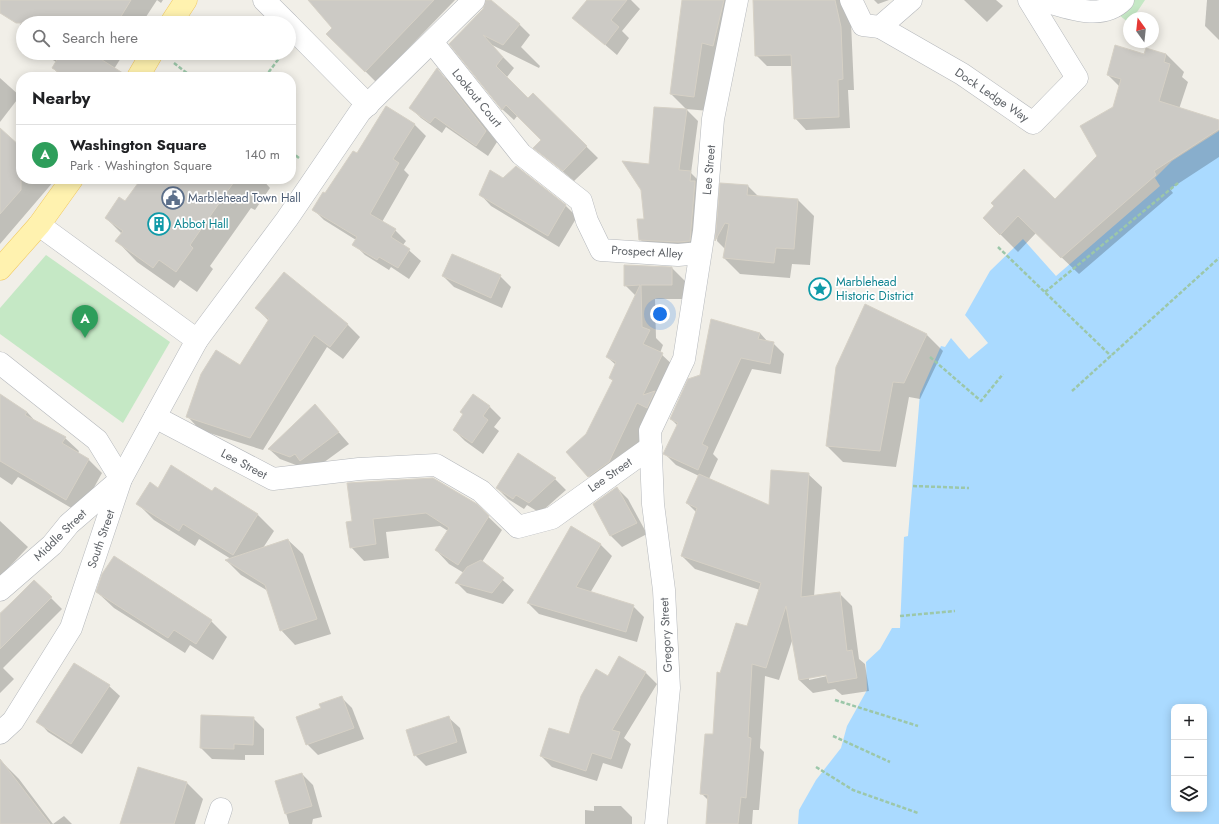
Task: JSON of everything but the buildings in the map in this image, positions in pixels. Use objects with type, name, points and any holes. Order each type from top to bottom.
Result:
[{"type":"main road","points":[[176,16],[186,0]]},
{"type":"main road","points":[[141,72],[148,60]]},
{"type":"main road","points":[[0,269],[39,225],[68,184]]},
{"type":"street","points":[[264,0],[280,16]]},
{"type":"street","name":"South Street","points":[[0,733],[12,720],[71,628],[121,479],[197,340],[287,219],[360,112],[474,0]]},
{"type":"street","name":"Lee Street","points":[[155,416],[273,479],[360,469],[436,465],[481,491],[518,527],[552,518],[651,447],[650,430],[684,359],[700,253],[713,119],[737,0]]},
{"type":"street","points":[[851,0],[872,26],[912,0]]},
{"type":"street","name":"Dock Ledge Way","points":[[872,26],[962,74],[1033,122],[1077,78],[1029,0]]},
{"type":"street","points":[[1041,0],[1091,12],[1115,8],[1123,0]]},
{"type":"street","points":[[296,32],[368,105]]},
{"type":"street","name":"Lookout Court","points":[[432,42],[522,154]]},
{"type":"street","name":"Prospect Alley","points":[[522,154],[581,201],[587,221],[601,250],[678,255],[700,253]]},
{"type":"street","points":[[39,225],[197,340]]},
{"type":"street","points":[[0,363],[97,440],[121,479]]},
{"type":"street","name":"Gregory Street","points":[[651,447],[653,504],[664,590],[669,688],[656,824]]},
{"type":"street","name":"Middle Street","points":[[0,590],[52,545],[69,524],[121,479]]},
{"type":"path","points":[[269,72],[278,60]]},
{"type":"path","points":[[173,63],[185,72]]},
{"type":"path","points":[[1045,292],[1178,183]]},
{"type":"path","points":[[998,247],[1111,356]]},
{"type":"path","points":[[1072,392],[1219,258]]},
{"type":"path","points":[[930,357],[982,401],[1003,374]]},
{"type":"path","points":[[913,486],[969,488]]},
{"type":"path","points":[[900,616],[955,611]]},
{"type":"path","points":[[835,700],[918,726]]},
{"type":"path","points":[[833,736],[890,762]]},
{"type":"path","points":[[816,767],[853,790],[918,813]]},
{"type":"green space","points":[[1094,0],[1145,0],[1137,12],[1123,12],[1123,18],[1104,3]]},
{"type":"green space","points":[[46,255],[170,342],[123,423],[0,334],[0,308]]},
{"type":"water","points":[[1219,131],[1219,824],[798,824],[799,810],[816,780],[841,748],[847,726],[867,690],[866,662],[880,649],[892,628],[900,628],[904,537],[908,536],[920,394],[941,346],[945,347],[951,338],[969,359],[988,343],[965,315],[990,271],[1023,239],[1056,276],[1160,186],[1155,178],[1172,161]]},
{"type":"place","name":"Marblehead Town Hall","points":[[173,198]]},
{"type":"place","name":"Abbot Hall","points":[[159,224]]},
{"type":"place","name":"Marblehead Historic District","points":[[820,289]]},
{"type":"place","name":"Washington Square","points":[[85,338]]}]
